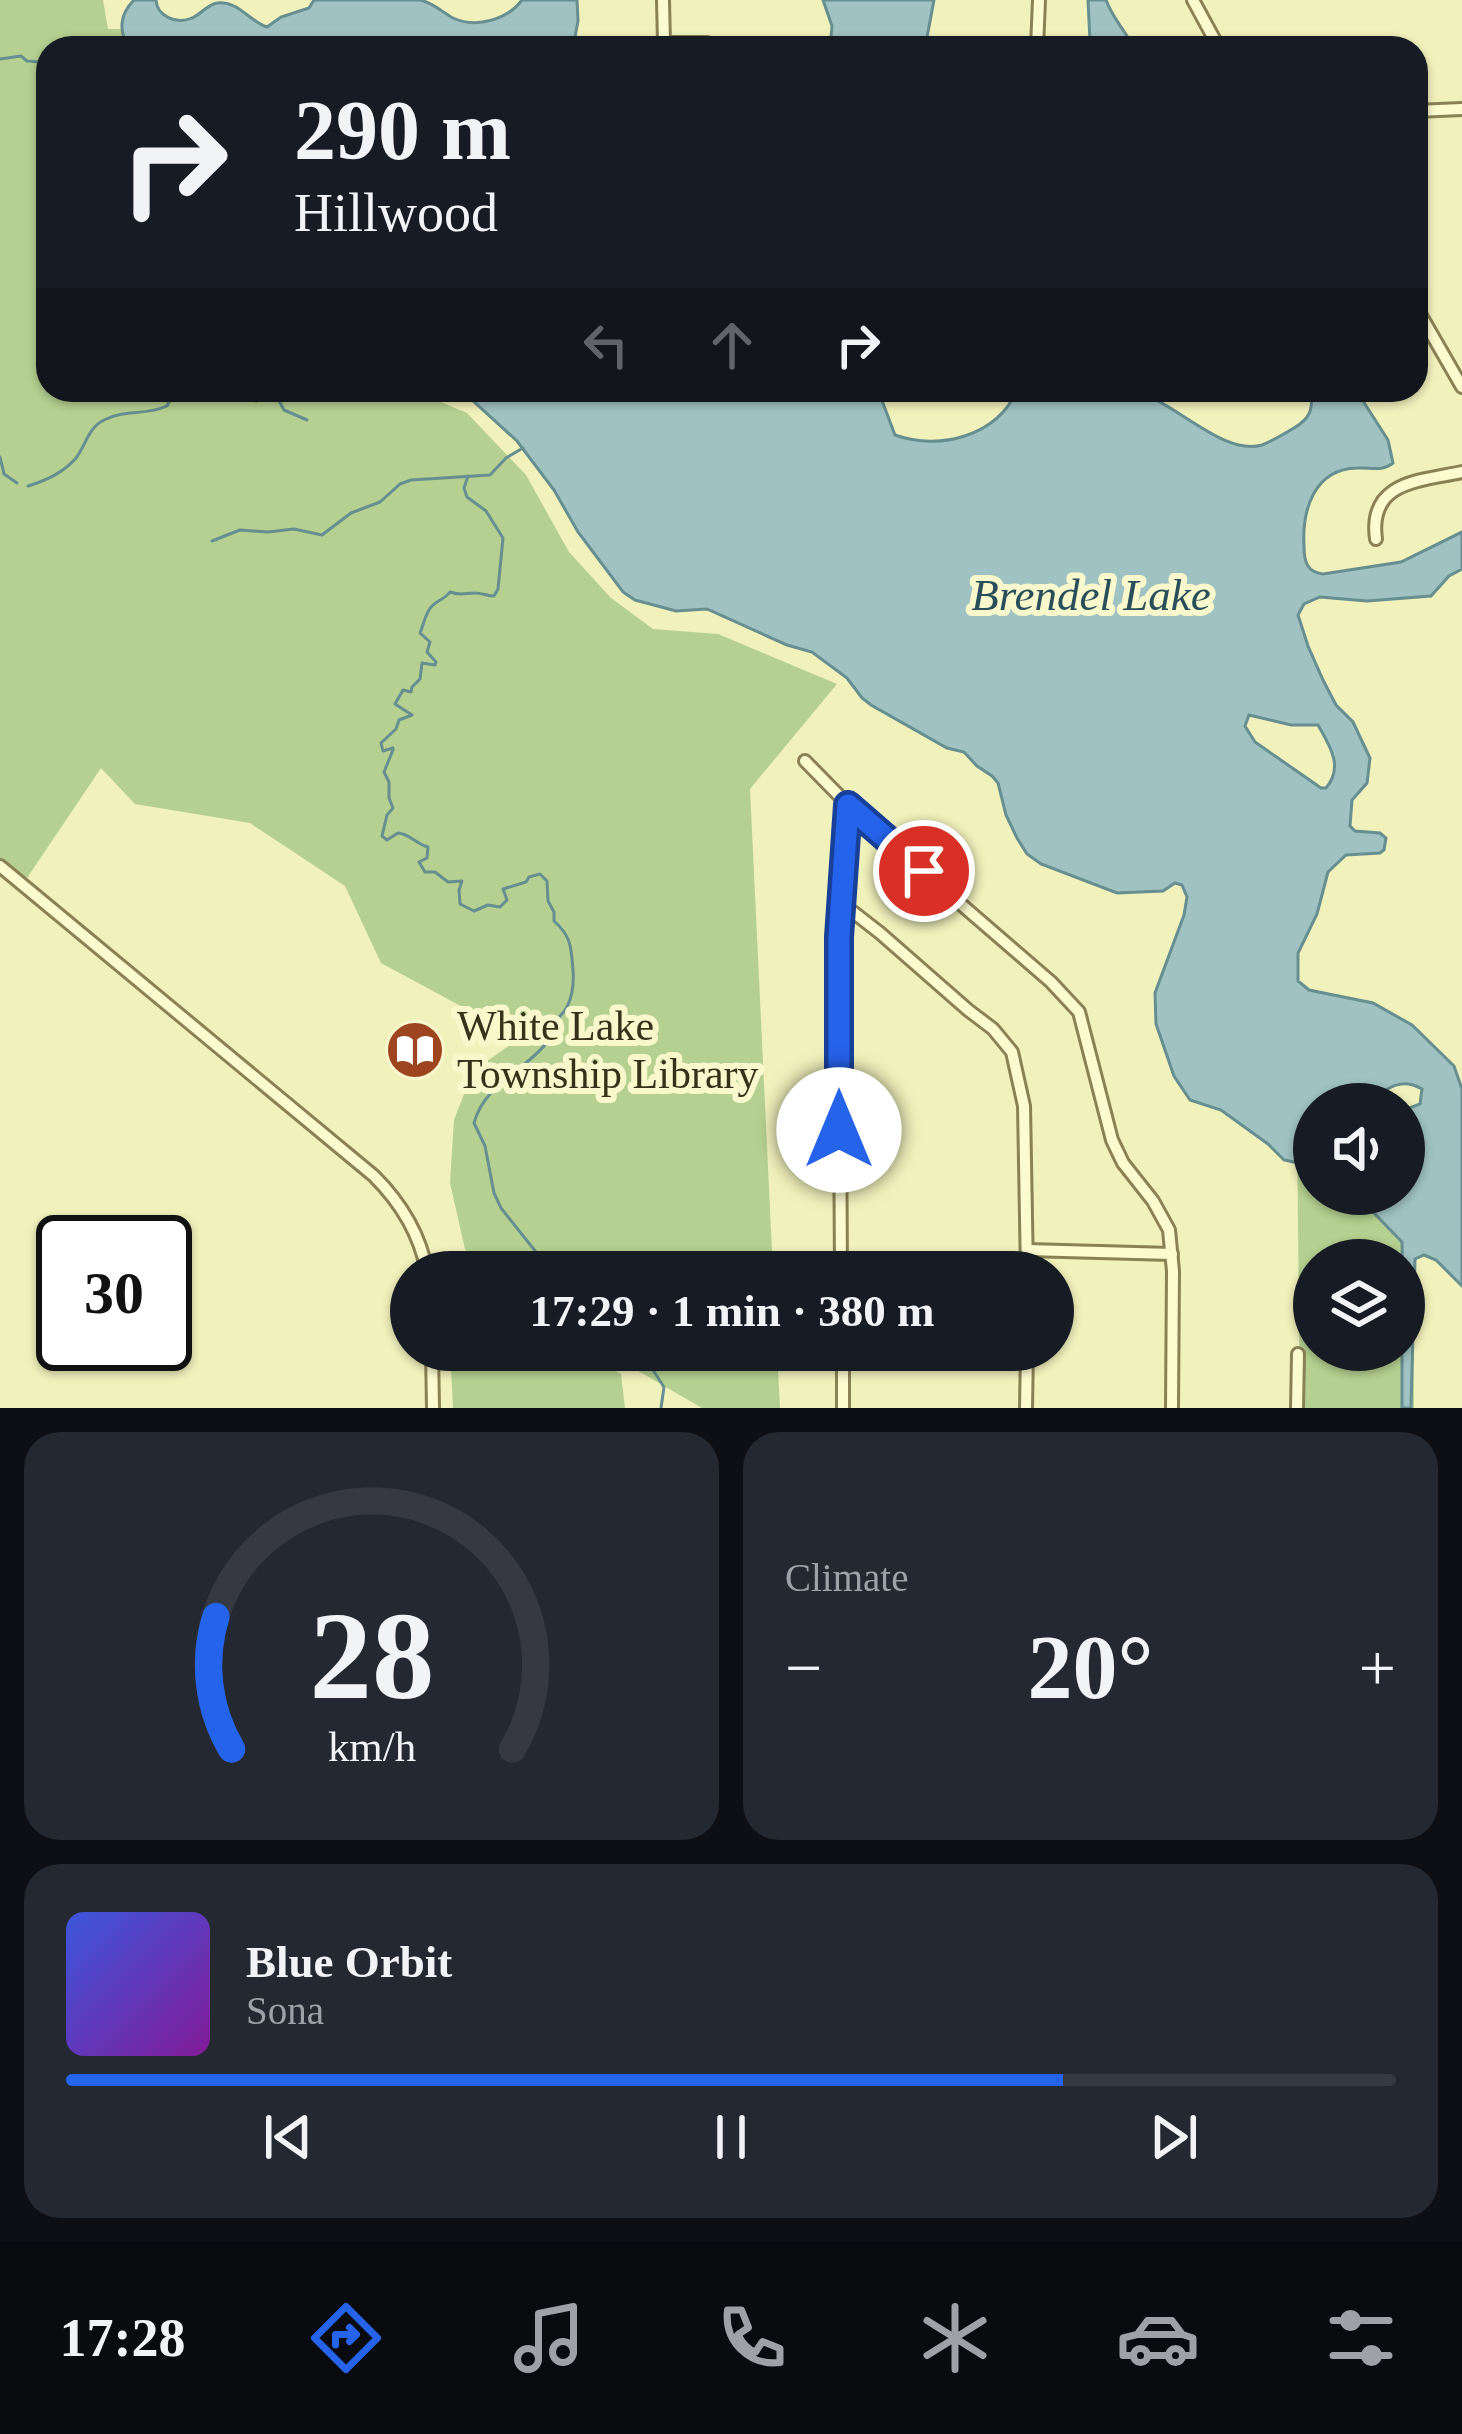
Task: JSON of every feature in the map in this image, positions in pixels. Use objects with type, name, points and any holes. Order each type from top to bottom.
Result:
[{"type":"street","points":[[663,0],[664,36]]},
{"type":"street","points":[[1038,36],[1039,0]]},
{"type":"street","points":[[1193,0],[1212,36]]},
{"type":"street","points":[[1428,110],[1462,109]]},
{"type":"street","points":[[1428,327],[1461,383]]},
{"type":"street","points":[[1376,539],[1376,516],[1388,494],[1414,482],[1462,472]]},
{"type":"street","points":[[806,761],[848,805],[1073,1003],[1084,1027],[1112,1140],[1168,1230],[1172,1408]]},
{"type":"street","points":[[841,1251],[840,909],[848,805]]},
{"type":"street","points":[[0,866],[368,1169],[408,1218],[422,1251]]},
{"type":"street","points":[[840,909],[854,912],[870,925],[993,1029],[1012,1052],[1024,1106],[1028,1250],[1172,1255]]},
{"type":"street","points":[[432,1371],[433,1408]]},
{"type":"street","points":[[843,1371],[843,1408]]},
{"type":"street","points":[[1026,1408],[1027,1371]]},
{"type":"street","points":[[1298,1371],[1298,1408]]},
{"type":"green space","points":[[0,0],[103,0],[108,29],[314,29],[314,36],[36,36],[36,402],[441,402],[467,413],[526,475],[569,552],[611,598],[653,629],[718,634],[837,684],[750,789],[772,1251],[467,1251],[450,1183],[454,1120],[473,1071],[520,1038],[381,963],[345,886],[250,823],[135,804],[101,768],[25,881],[0,861]]},
{"type":"green space","points":[[1298,1215],[1413,1215],[1413,1239],[1298,1239]]},
{"type":"green space","points":[[451,1371],[616,1371],[621,1374],[625,1408],[453,1408]]},
{"type":"green space","points":[[638,1371],[778,1371],[780,1408],[702,1408]]},
{"type":"green space","points":[[1300,1371],[1414,1371],[1414,1408],[1300,1408]]},
{"type":"water","points":[[134,0],[156,0],[164,15],[186,20],[224,3],[267,27],[309,8],[314,0],[420,0],[453,18],[482,22],[500,17],[522,0],[577,0],[578,21],[575,36],[123,36],[126,11]]},
{"type":"water","points":[[823,0],[934,0],[927,36],[831,36]]},
{"type":"water","points":[[1088,0],[1106,0],[1126,36],[1090,36]]},
{"type":"water","name":"Brendel Lake","points":[[474,402],[883,402],[895,435],[930,441],[981,429],[1010,402],[1159,402],[1213,434],[1246,446],[1262,445],[1294,428],[1307,417],[1311,402],[1364,402],[1388,440],[1393,463],[1342,470],[1321,484],[1305,519],[1308,565],[1323,574],[1401,562],[1462,532],[1462,569],[1431,596],[1367,601],[1320,597],[1304,604],[1298,615],[1323,680],[1336,705],[1353,722],[1370,758],[1367,783],[1352,800],[1350,826],[1386,838],[1380,853],[1346,855],[1328,872],[1317,914],[1298,953],[1298,981],[1309,990],[1373,1003],[1412,1025],[1454,1066],[1462,1089],[1462,1286],[1425,1255],[1425,1239],[1399,1239],[1376,1215],[1425,1215],[1425,1083],[1293,1083],[1293,1162],[1284,1160],[1221,1110],[1190,1100],[1174,1076],[1156,1024],[1155,993],[1184,915],[1187,897],[1182,885],[1175,883],[1163,891],[1117,893],[1041,864],[1017,838],[998,783],[964,752],[947,748],[871,705],[847,678],[812,652],[707,609],[676,611],[635,600],[623,592],[578,532],[517,441]],"holes":[[[1249,715],[1291,725],[1318,725],[1335,764],[1326,788],[1255,742],[1245,726]]]},
{"type":"water","name":"Brendel Lake","points":[[1402,1371],[1412,1371],[1411,1408],[1402,1408]]},
{"type":"waterway","points":[[0,59],[21,56],[36,62]]},
{"type":"waterway","points":[[28,486],[71,463],[104,420],[159,409],[169,402]]},
{"type":"waterway","points":[[280,402],[284,410],[307,420]]},
{"type":"waterway","points":[[212,541],[240,530],[294,529],[322,535],[351,513],[380,502],[400,484],[490,475],[523,448]]},
{"type":"waterway","points":[[0,457],[4,474],[17,483]]},
{"type":"waterway","points":[[468,476],[467,497],[486,511],[503,538],[498,589],[494,596],[450,592],[428,612],[420,633],[430,642],[427,652],[435,665],[422,663],[420,679],[411,692],[403,690],[395,704],[412,715],[399,720],[381,743],[383,751],[393,748],[384,772],[393,808],[382,836],[387,840],[398,833],[428,847],[427,858],[419,862],[425,872],[435,872],[448,882],[462,881],[460,904],[474,911],[488,905],[500,907],[507,900],[503,889],[529,877],[540,874],[547,881],[554,921],[571,949],[571,998],[549,1040],[496,1088],[474,1123],[501,1208],[535,1251]]},
{"type":"waterway","points":[[654,1371],[664,1387],[661,1408]]},
{"type":"place","name":"White Lake Township Library","points":[[415,1050]]},
{"type":"route","points":[[839,1130],[839,937],[848,805],[924,871]]}]
